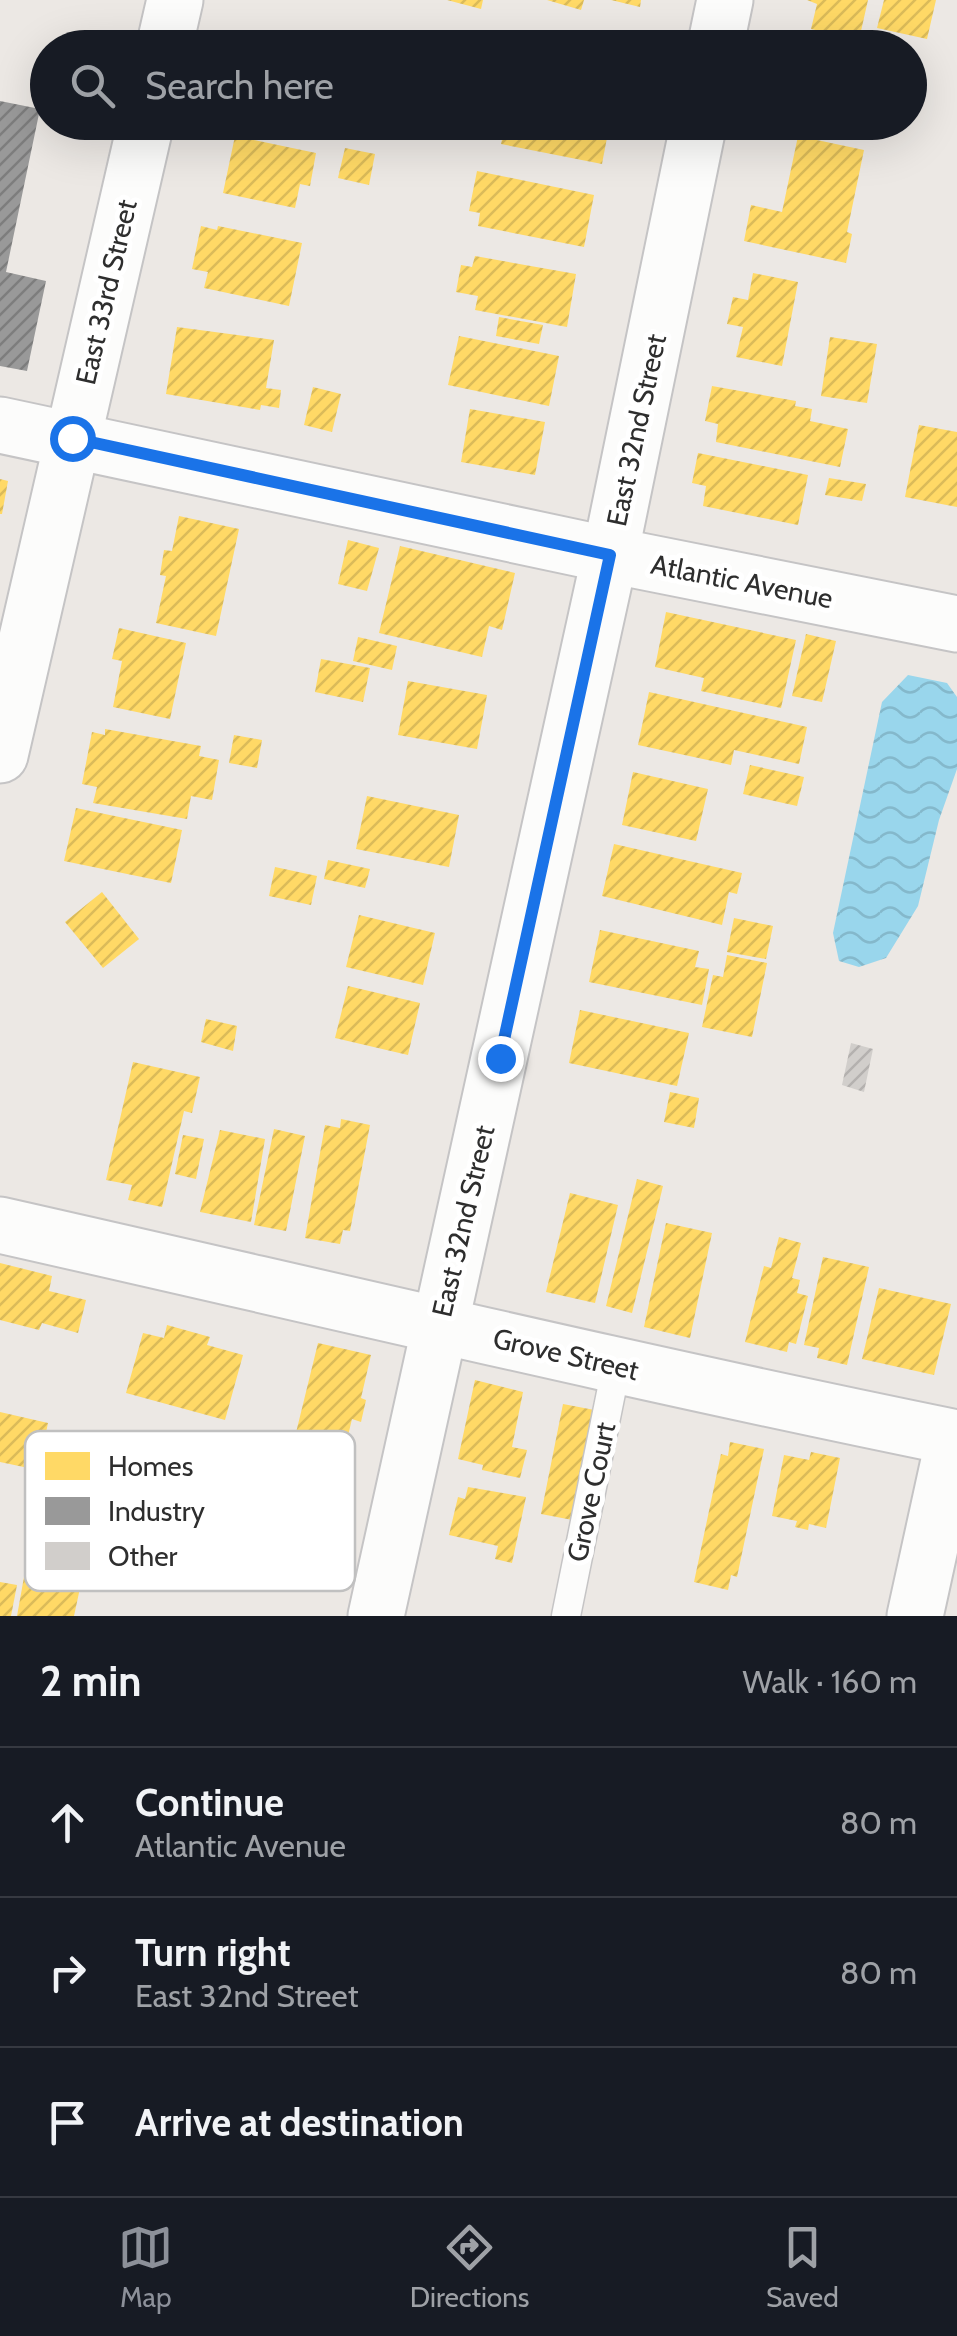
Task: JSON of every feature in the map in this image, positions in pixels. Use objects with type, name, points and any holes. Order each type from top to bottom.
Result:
[{"type":"street","points":[[168,30],[175,0]]},
{"type":"street","points":[[718,30],[724,0]]},
{"type":"street","name":"East 33rd Street","points":[[0,755],[142,140]]},
{"type":"street","name":"East 32nd Street","points":[[376,1616],[610,555],[695,140]]},
{"type":"street","name":"Atlantic Avenue","points":[[0,425],[610,555],[957,624]]},
{"type":"street","name":"Grove Street","points":[[0,1224],[616,1368],[956,1438]]},
{"type":"street","points":[[915,1616],[956,1438]]},
{"type":"lane","name":"Grove Court","points":[[566,1616],[616,1368]]},
{"type":"water","points":[[908,675],[947,683],[957,697],[957,769],[939,820],[918,906],[886,958],[859,967],[839,961],[833,933],[882,702]]},
{"type":"building: Homes","points":[[447,0],[483,0],[481,9]]},
{"type":"building: Homes","points":[[547,0],[584,0],[581,10]]},
{"type":"building: Homes","points":[[611,0],[641,0],[640,7]]},
{"type":"building: Homes","points":[[807,0],[868,0],[861,30],[811,29],[817,4]]},
{"type":"building: Homes","points":[[884,0],[936,0],[927,39],[927,30],[877,28]]},
{"type":"building: Homes","points":[[234,140],[254,140],[316,153],[310,186],[300,184],[295,208],[223,193]]},
{"type":"building: Homes","points":[[502,140],[607,140],[602,164],[501,144]]},
{"type":"building: Homes","points":[[797,140],[864,150],[847,232],[852,234],[846,263],[744,241],[751,205],[782,212]]},
{"type":"building: Homes","points":[[345,148],[375,154],[369,185],[338,178]]},
{"type":"building: Homes","points":[[477,171],[594,195],[584,247],[478,226],[480,213],[469,211]]},
{"type":"building: Homes","points":[[201,226],[302,243],[289,306],[204,288],[208,272],[192,269]]},
{"type":"building: Homes","points":[[475,256],[576,274],[567,327],[475,310],[478,296],[456,292],[461,265],[472,267]]},
{"type":"building: Homes","points":[[753,273],[798,282],[782,366],[736,357],[743,327],[727,324],[733,297],[748,300]]},
{"type":"building: Homes","points":[[499,317],[543,325],[539,344],[496,336]]},
{"type":"building: Homes","points":[[177,327],[274,340],[266,388],[281,390],[279,408],[261,405],[260,410],[166,394]]},
{"type":"building: Homes","points":[[459,336],[559,356],[549,406],[448,385]]},
{"type":"building: Homes","points":[[830,337],[877,344],[867,403],[821,396]]},
{"type":"building: Homes","points":[[712,386],[796,401],[795,406],[812,409],[810,421],[848,429],[840,467],[716,442],[718,424],[705,421]]},
{"type":"building: Homes","points":[[313,387],[341,394],[332,432],[304,425]]},
{"type":"building: Homes","points":[[470,409],[545,422],[535,475],[461,462]]},
{"type":"building: Homes","points":[[919,425],[957,432],[957,507],[905,497]]},
{"type":"building: Homes","points":[[698,453],[808,475],[798,525],[703,506],[706,486],[692,483]]},
{"type":"building: Homes","points":[[829,478],[866,484],[862,501],[825,495]]},
{"type":"building: Homes","points":[[0,479],[8,481],[2,514],[0,514]]},
{"type":"building: Homes","points":[[179,516],[239,529],[216,636],[156,623],[166,576],[160,575],[164,550],[172,551]]},
{"type":"building: Homes","points":[[348,540],[379,548],[367,591],[338,584]]},
{"type":"building: Homes","points":[[400,546],[515,573],[502,630],[489,626],[482,657],[379,633]]},
{"type":"building: Homes","points":[[666,612],[796,640],[781,708],[701,691],[704,678],[655,667]]},
{"type":"building: Homes","points":[[119,628],[186,643],[170,719],[113,707],[122,661],[112,659]]},
{"type":"building: Homes","points":[[806,634],[836,641],[822,702],[792,696]]},
{"type":"building: Homes","points":[[358,637],[397,646],[392,670],[353,661]]},
{"type":"building: Homes","points":[[321,659],[370,668],[363,702],[315,692]]},
{"type":"building: Homes","points":[[408,681],[487,695],[477,749],[398,735]]},
{"type":"building: Homes","points":[[649,692],[807,727],[799,764],[734,750],[731,765],[638,745]]},
{"type":"building: Homes","points":[[105,729],[201,746],[199,756],[219,760],[212,800],[191,796],[187,819],[93,803],[97,787],[82,784],[92,732],[105,735]]},
{"type":"building: Homes","points":[[234,735],[262,740],[257,768],[229,763]]},
{"type":"building: Homes","points":[[750,765],[804,777],[797,806],[743,794]]},
{"type":"building: Homes","points":[[633,772],[708,789],[696,841],[622,825]]},
{"type":"building: Homes","points":[[367,796],[459,815],[449,867],[356,849]]},
{"type":"building: Homes","points":[[76,808],[182,830],[171,883],[64,861]]},
{"type":"building: Homes","points":[[614,844],[742,873],[737,894],[729,892],[722,925],[602,896]]},
{"type":"building: Homes","points":[[328,860],[370,869],[365,888],[324,879]]},
{"type":"building: Homes","points":[[275,867],[317,876],[311,905],[269,896]]},
{"type":"building: Homes","points":[[102,892],[139,939],[103,968],[65,922]]},
{"type":"building: Homes","points":[[359,915],[435,933],[423,985],[346,967]]},
{"type":"building: Homes","points":[[734,918],[773,926],[766,959],[727,952]]},
{"type":"building: Homes","points":[[600,930],[699,951],[695,967],[709,969],[702,1005],[589,982]]},
{"type":"building: Homes","points":[[727,955],[767,963],[752,1037],[702,1027],[713,975],[723,977]]},
{"type":"building: Homes","points":[[348,986],[420,1003],[408,1055],[335,1038]]},
{"type":"building: Homes","points":[[580,1010],[689,1033],[677,1086],[569,1063]]},
{"type":"building: Homes","points":[[206,1019],[237,1026],[233,1051],[201,1042]]},
{"type":"building: Homes","points":[[133,1062],[200,1077],[192,1113],[184,1111],[162,1207],[128,1200],[132,1185],[106,1180]]},
{"type":"building: Homes","points":[[670,1092],[699,1098],[694,1128],[664,1122]]},
{"type":"building: Homes","points":[[341,1119],[370,1125],[350,1231],[343,1230],[340,1244],[305,1238],[325,1125],[340,1128]]},
{"type":"building: Homes","points":[[274,1129],[305,1136],[286,1231],[254,1225]]},
{"type":"building: Homes","points":[[220,1130],[265,1139],[251,1222],[200,1212]]},
{"type":"building: Homes","points":[[183,1135],[204,1139],[196,1179],[175,1174]]},
{"type":"building: Homes","points":[[637,1179],[663,1186],[632,1313],[606,1306]]},
{"type":"building: Homes","points":[[570,1193],[618,1205],[595,1303],[546,1292]]},
{"type":"building: Homes","points":[[666,1223],[712,1233],[690,1338],[644,1327]]},
{"type":"building: Homes","points":[[779,1237],[801,1243],[792,1278],[800,1280],[797,1293],[808,1296],[796,1344],[789,1342],[787,1352],[745,1342],[764,1266],[771,1268]]},
{"type":"building: Homes","points":[[823,1257],[869,1267],[847,1365],[817,1358],[819,1348],[804,1345]]},
{"type":"building: Homes","points":[[0,1263],[52,1276],[49,1291],[86,1300],[78,1333],[42,1323],[39,1330],[0,1320]]},
{"type":"building: Homes","points":[[879,1288],[951,1304],[934,1375],[862,1359]]},
{"type":"building: Homes","points":[[167,1325],[210,1337],[207,1345],[243,1355],[225,1420],[126,1393],[143,1333],[164,1338]]},
{"type":"building: Homes","points":[[318,1343],[371,1355],[361,1398],[366,1400],[361,1422],[352,1419],[349,1431],[296,1431]]},
{"type":"building: Homes","points":[[475,1380],[523,1392],[512,1447],[527,1450],[520,1478],[482,1470],[483,1465],[458,1459]]},
{"type":"building: Homes","points":[[563,1404],[605,1412],[583,1522],[541,1514]]},
{"type":"building: Homes","points":[[0,1412],[48,1423],[46,1431],[25,1431],[25,1467],[0,1462]]},
{"type":"building: Homes","points":[[730,1442],[764,1449],[737,1577],[731,1575],[728,1590],[694,1582],[721,1454],[728,1456]]},
{"type":"building: Homes","points":[[811,1452],[840,1458],[826,1528],[809,1524],[808,1530],[795,1527],[797,1521],[772,1516],[784,1455],[809,1460]]},
{"type":"building: Homes","points":[[468,1487],[526,1497],[512,1563],[495,1559],[498,1546],[449,1535],[458,1497],[465,1499]]},
{"type":"building: Homes","points":[[24,1577],[25,1591],[79,1591],[74,1616],[17,1616]]},
{"type":"building: Homes","points":[[0,1582],[17,1585],[11,1616],[0,1616]]},
{"type":"building: Industry","points":[[0,101],[30,107],[30,140],[34,140],[6,272],[46,281],[27,371],[0,366]]},
{"type":"building: Other","points":[[851,1043],[873,1049],[864,1092],[842,1085]]},
{"type":"route","points":[[72,438],[610,555],[500,1058]]}]
